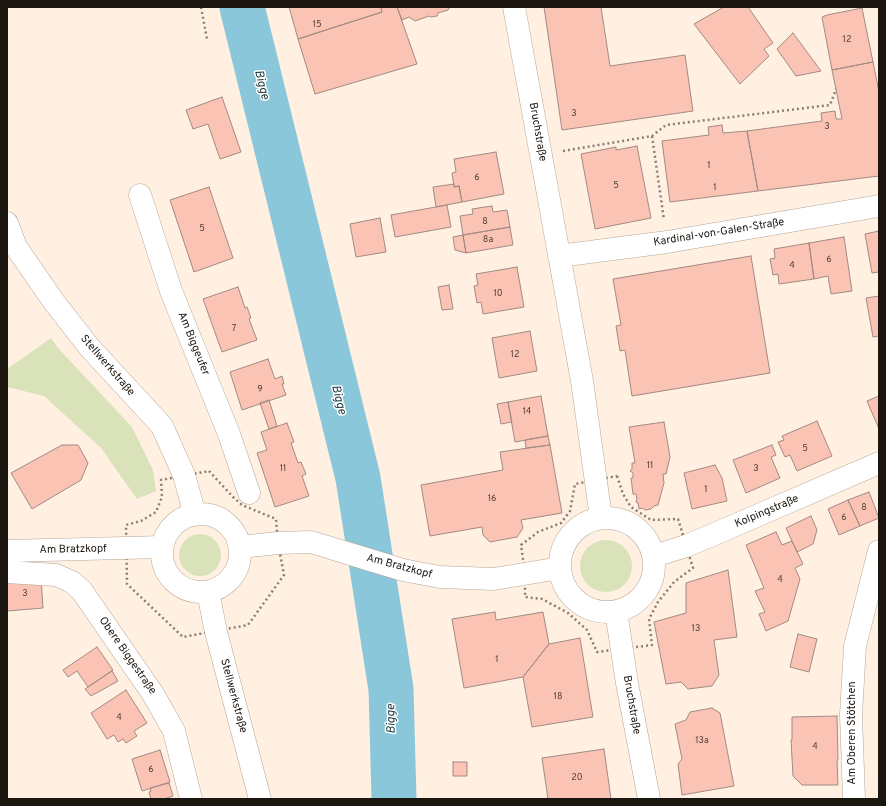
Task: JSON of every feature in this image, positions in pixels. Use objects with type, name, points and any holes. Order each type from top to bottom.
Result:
[{"type":"street","name":"Bruchstraße","points":[[514,7],[582,381],[601,518]]},
{"type":"street","name":"Am Biggeufer","points":[[140,194],[172,291],[229,434],[249,493]]},
{"type":"street","name":"Kardinal-von-Galen-Straße","points":[[559,256],[667,242],[879,206]]},
{"type":"street","name":"Stellwerkstraße","points":[[7,223],[16,246],[54,302],[90,348],[162,426],[184,475],[195,515]]},
{"type":"street","name":"Kolpingstraße","points":[[654,556],[686,546],[879,463]]},
{"type":"street","points":[[207,514],[219,518],[236,535],[240,547],[240,559],[236,570],[229,581],[219,588],[208,592],[195,592],[183,589],[173,581],[166,571],[162,559],[162,547],[170,529],[185,517],[195,515],[207,514]]},
{"type":"street","points":[[601,518],[615,518],[629,523],[640,531],[649,542],[654,556],[654,571],[650,585],[642,597],[630,606],[616,611],[600,612],[584,607],[572,597],[563,584],[560,568],[561,554],[566,541],[575,530],[587,522],[601,518]]},
{"type":"street","name":"Am Bratzkopf","points":[[240,547],[278,543],[312,542],[403,570],[432,576],[494,579],[560,568]]},
{"type":"street","name":"Am Bratzkopf","points":[[7,552],[162,547]]},
{"type":"street","name":"Am Oberen Stötchen","points":[[854,799],[851,715],[856,646],[879,551]]},
{"type":"street","name":"Obere Biggestraße","points":[[7,572],[56,575],[72,582],[82,591],[153,694],[174,731],[191,799]]},
{"type":"street","name":"Stellwerkstraße","points":[[208,592],[216,632],[260,799]]},
{"type":"street","name":"Bruchstraße","points":[[616,611],[627,683],[649,799]]},
{"type":"path","points":[[201,7],[207,39]]},
{"type":"path","points":[[541,155],[652,136],[666,125],[830,105],[836,89]]},
{"type":"path","points":[[652,136],[667,242]]},
{"type":"path","points":[[128,549],[126,525],[141,521],[156,512],[162,497],[160,480],[184,475]]},
{"type":"path","points":[[616,476],[622,494],[631,507],[651,520],[678,518],[692,568],[674,582],[658,602],[652,613],[649,619],[652,645],[596,652],[587,630],[568,613],[542,599],[525,597],[525,574],[521,545],[538,532],[561,523],[570,511],[575,484],[596,480],[616,476]]},
{"type":"green space","points":[[51,338],[57,347],[132,427],[153,470],[156,491],[137,499],[101,448],[44,396],[7,387],[7,369]]},
{"type":"green space","points":[[196,534],[204,534],[212,537],[218,543],[221,555],[218,567],[212,573],[204,576],[196,576],[188,573],[182,567],[179,559],[179,551],[182,543],[188,537]]},
{"type":"green space","points":[[601,540],[611,540],[625,547],[632,561],[632,571],[625,585],[611,592],[601,592],[591,588],[584,581],[580,571],[580,561],[584,551],[591,544]]},
{"type":"building","points":[[289,7],[381,7],[382,12],[298,39]]},
{"type":"building","points":[[381,7],[397,7],[417,64],[315,94],[298,39],[382,12]]},
{"type":"building","points":[[397,7],[450,7],[448,10],[438,13],[437,16],[429,16],[415,21],[409,17],[402,20]]},
{"type":"building","points":[[544,7],[601,7],[610,66],[685,55],[693,111],[562,130]]},
{"type":"building","points":[[724,7],[748,7],[773,43],[764,49],[769,56],[740,84],[694,24]]},
{"type":"building","points":[[862,8],[873,62],[832,70],[822,17]]},
{"type":"building","points":[[793,33],[821,71],[796,76],[777,49]]},
{"type":"building","points":[[873,62],[879,92],[879,176],[758,191],[747,131],[822,121],[821,113],[835,111],[836,119],[842,119],[832,70]]},
{"type":"building","points":[[222,97],[241,152],[220,159],[208,124],[193,129],[186,110]]},
{"type":"building","points":[[722,125],[723,133],[747,131],[758,191],[670,202],[662,141],[709,135],[708,127]]},
{"type":"building","points":[[637,146],[651,218],[595,229],[581,154],[616,147],[616,150]]},
{"type":"building","points":[[496,152],[504,194],[462,202],[459,186],[454,187],[452,173],[456,172],[454,159]]},
{"type":"building","points":[[454,184],[454,187],[459,186],[462,202],[436,207],[433,187]]},
{"type":"building","points":[[209,187],[233,258],[194,272],[170,200]]},
{"type":"building","points":[[447,205],[451,227],[395,237],[391,215]]},
{"type":"building","points":[[492,206],[493,212],[507,210],[510,227],[463,235],[460,216],[473,214],[472,209]]},
{"type":"building","points":[[380,218],[386,252],[356,257],[350,224]]},
{"type":"building","points":[[510,227],[513,245],[466,253],[463,235]]},
{"type":"building","points":[[879,231],[879,272],[872,273],[865,234]]},
{"type":"building","points":[[463,235],[466,253],[455,250],[453,237]]},
{"type":"building","points":[[844,237],[852,291],[831,294],[828,276],[814,279],[809,243]]},
{"type":"building","points":[[809,243],[814,279],[779,284],[778,274],[773,275],[770,259],[775,258],[774,249]]},
{"type":"building","points":[[751,256],[770,373],[632,396],[625,350],[620,351],[616,326],[621,325],[613,279]]},
{"type":"building","points":[[517,267],[524,307],[483,314],[481,302],[477,303],[474,286],[478,285],[476,274]]},
{"type":"building","points":[[449,285],[453,309],[442,310],[438,287]]},
{"type":"building","points":[[238,287],[245,308],[247,307],[251,318],[249,319],[257,340],[222,352],[203,299]]},
{"type":"building","points":[[879,296],[879,336],[873,337],[866,298]]},
{"type":"building","points":[[530,331],[537,371],[499,378],[492,338]]},
{"type":"building","points":[[268,359],[275,379],[282,376],[284,384],[282,384],[286,395],[242,410],[230,372]]},
{"type":"building","points":[[541,396],[548,436],[515,442],[508,402]]},
{"type":"building","points":[[879,396],[879,429],[867,401]]},
{"type":"building","points":[[269,400],[277,426],[269,429],[260,403]]},
{"type":"building","points":[[508,402],[512,422],[501,424],[497,404]]},
{"type":"building","points":[[817,421],[832,456],[797,471],[790,455],[785,457],[778,442],[784,440],[782,436]]},
{"type":"building","points":[[664,422],[670,457],[666,474],[663,474],[664,483],[658,505],[651,509],[639,509],[638,503],[636,502],[636,494],[633,494],[631,478],[633,478],[633,473],[630,471],[632,469],[632,463],[635,463],[629,427]]},
{"type":"building","points":[[287,423],[294,442],[291,443],[298,463],[301,462],[306,474],[302,476],[309,496],[275,507],[257,453],[267,450],[261,432]]},
{"type":"building","points":[[548,436],[550,445],[526,448],[525,440]]},
{"type":"building","points":[[62,445],[78,445],[88,463],[81,480],[32,509],[11,473]]},
{"type":"building","points":[[550,445],[562,513],[521,520],[523,528],[517,537],[490,542],[483,535],[482,527],[430,536],[421,485],[503,470],[500,452]]},
{"type":"building","points":[[772,445],[776,455],[771,457],[780,478],[746,493],[733,460]]},
{"type":"building","points":[[715,465],[722,478],[727,501],[692,509],[684,473]]},
{"type":"building","points":[[869,492],[879,518],[860,526],[848,500]]},
{"type":"building","points":[[848,500],[860,526],[839,535],[828,509]]},
{"type":"building","points":[[811,516],[817,530],[813,544],[797,552],[786,528]]},
{"type":"building","points":[[776,532],[782,545],[792,541],[803,564],[795,568],[800,579],[788,621],[766,631],[759,614],[765,612],[755,591],[764,588],[746,545]]},
{"type":"building","points":[[728,570],[737,637],[714,640],[719,675],[712,686],[688,689],[681,682],[666,684],[654,622],[686,613],[686,583]]},
{"type":"building","points":[[41,578],[43,608],[7,611],[7,579]]},
{"type":"building","points":[[495,612],[496,620],[543,612],[549,644],[523,677],[464,688],[452,619]]},
{"type":"building","points":[[798,634],[817,639],[809,672],[790,667]]},
{"type":"building","points":[[580,638],[593,717],[532,727],[523,677],[549,644]]},
{"type":"building","points":[[97,647],[113,670],[88,687],[77,671],[68,677],[63,670]]},
{"type":"building","points":[[112,671],[118,681],[91,696],[85,689]]},
{"type":"building","points":[[126,690],[147,723],[134,731],[137,736],[126,743],[123,739],[118,742],[114,735],[107,739],[91,713]]},
{"type":"building","points":[[712,708],[720,713],[734,786],[682,795],[678,764],[682,759],[675,724],[686,720],[690,712]]},
{"type":"building","points":[[837,716],[838,785],[802,785],[793,776],[791,740],[792,717]]},
{"type":"building","points":[[604,749],[611,799],[548,799],[542,758]]},
{"type":"building","points":[[160,750],[170,782],[142,791],[132,759]]},
{"type":"building","points":[[453,762],[467,762],[467,776],[453,776]]},
{"type":"building","points":[[169,783],[173,796],[164,799],[151,799],[149,792],[151,791],[150,788]]},
{"type":"waterway","name":"Bigge","points":[[242,7],[358,478],[391,689],[394,799]]}]
